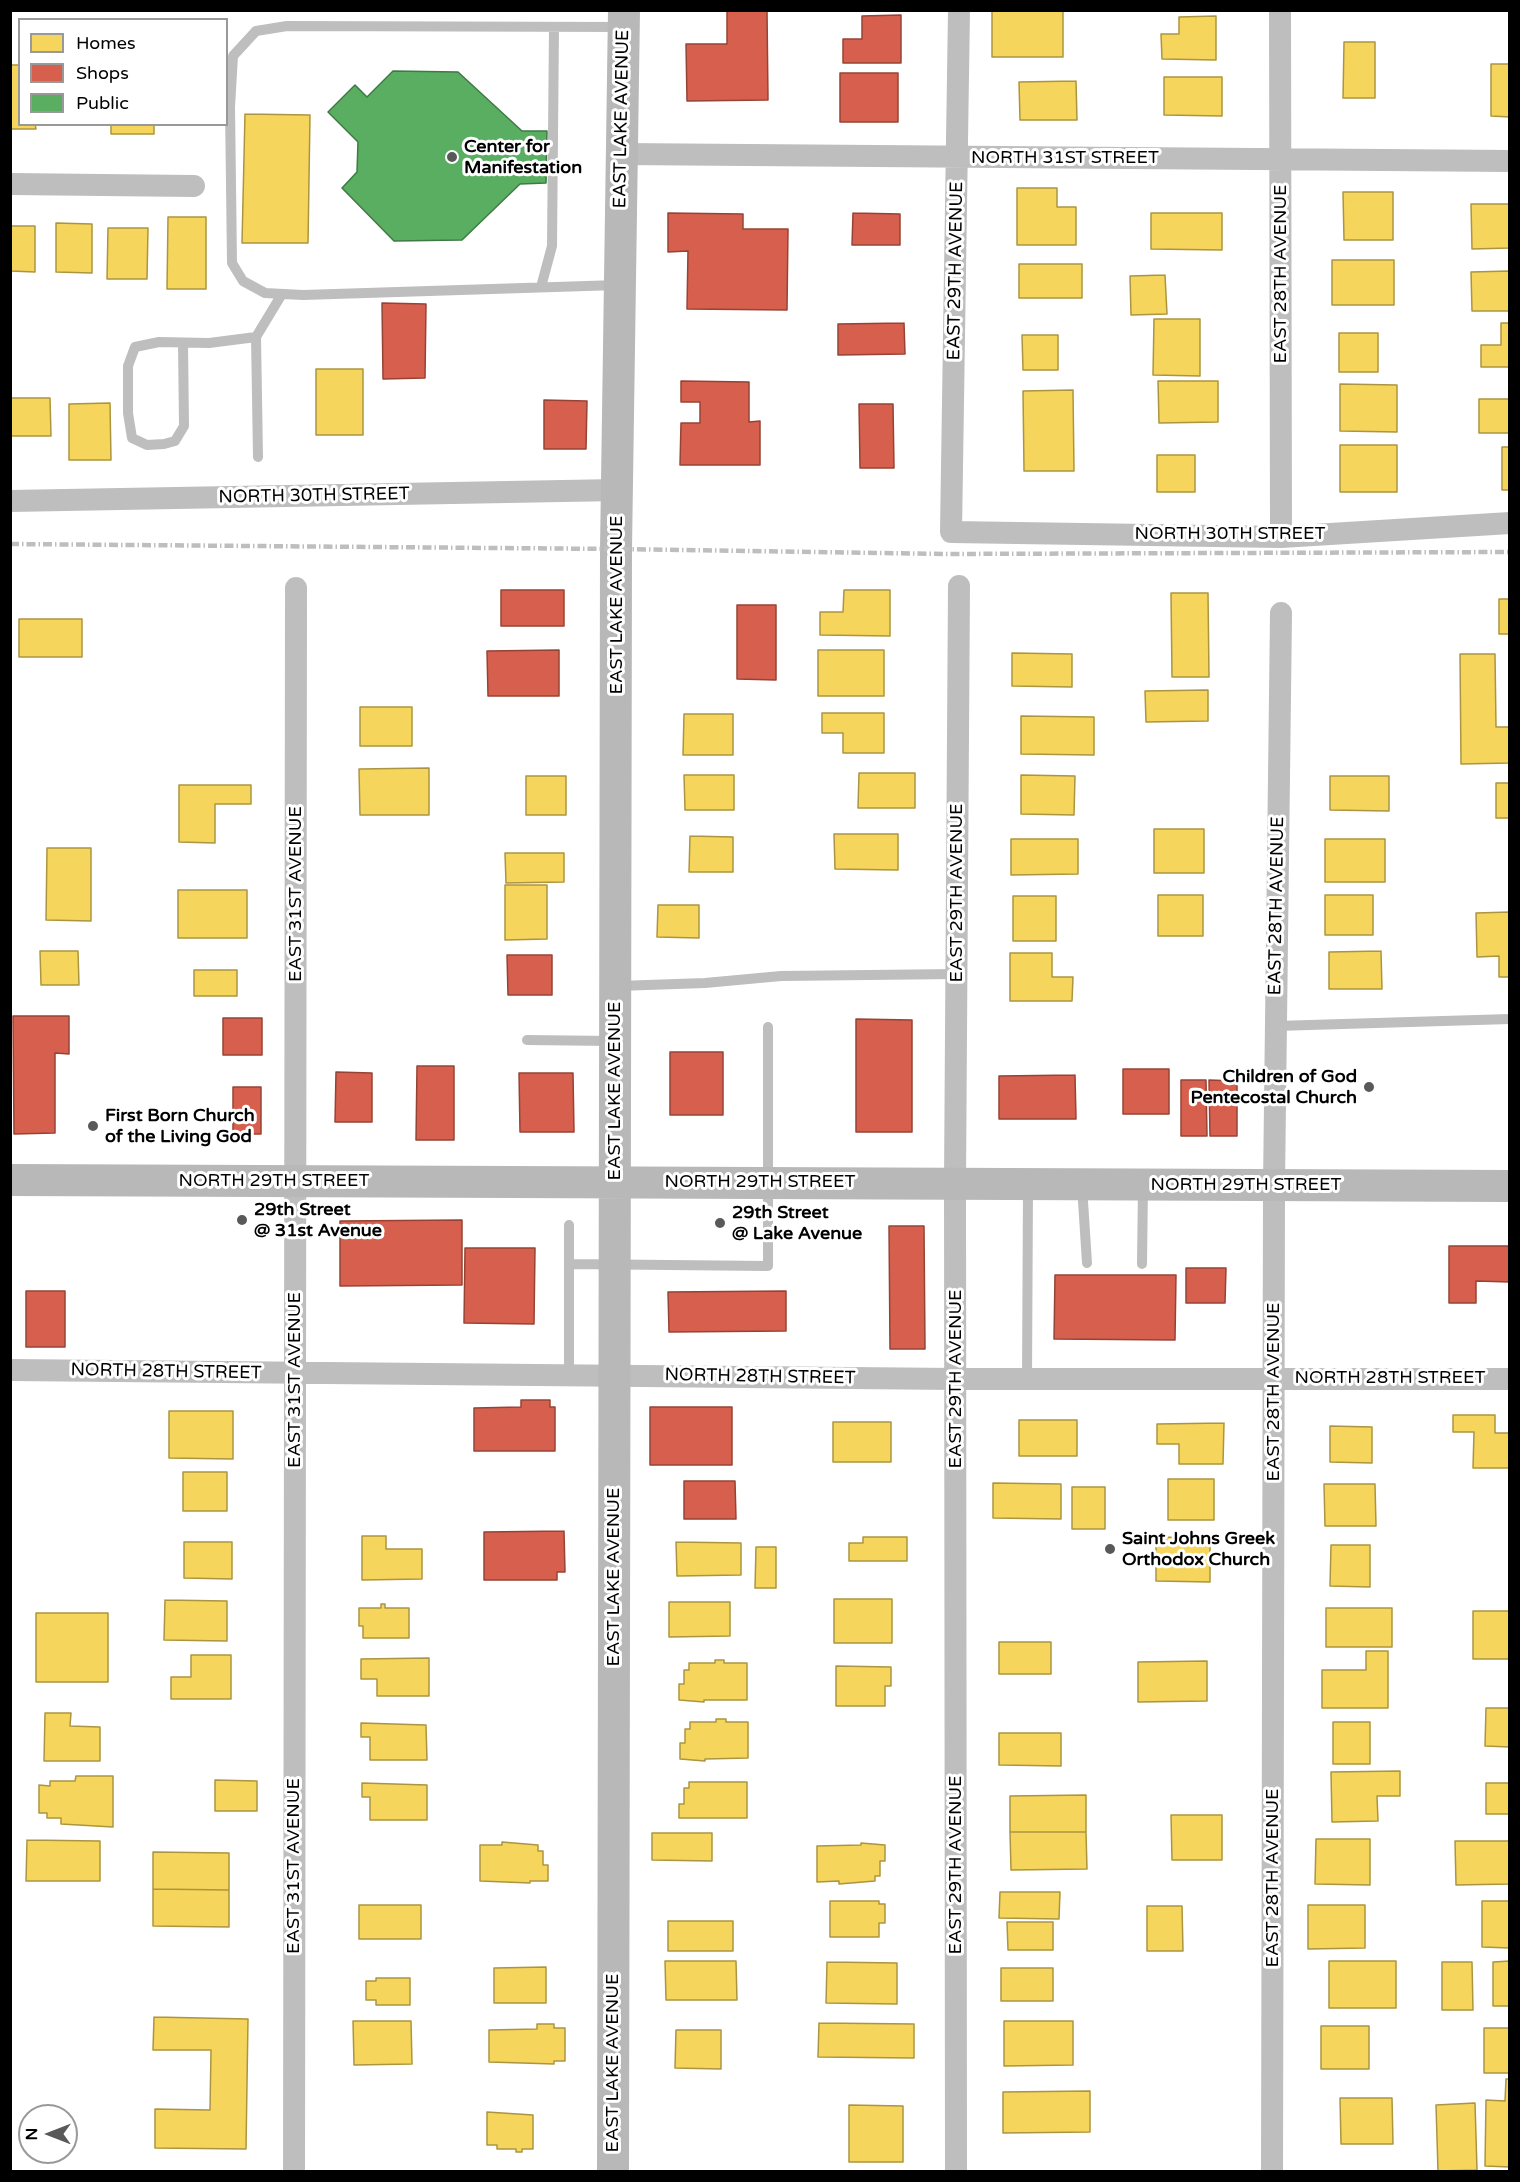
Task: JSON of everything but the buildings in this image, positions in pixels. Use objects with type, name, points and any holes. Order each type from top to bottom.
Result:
[{"type":"street","name":"EAST 29TH AVENUE","points":[[951,532],[959,10]]},
{"type":"street","name":"EAST 28TH AVENUE","points":[[1280,10],[1281,537]]},
{"type":"street","name":"EAST LAKE AVENUE","points":[[613,2172],[615,986],[624,19]]},
{"type":"street","name":"NORTH 31ST STREET","points":[[621,154],[1509,161]]},
{"type":"street","points":[[10,184],[194,186]]},
{"type":"street","name":"NORTH 30TH STREET","points":[[10,501],[618,490]]},
{"type":"street","name":"NORTH 30TH STREET","points":[[951,532],[1281,537],[1509,523]]},
{"type":"street","name":"EAST 29TH AVENUE","points":[[956,2172],[955,1183],[959,586]]},
{"type":"street","name":"EAST 31ST AVENUE","points":[[294,2172],[296,588]]},
{"type":"street","name":"EAST 28TH AVENUE","points":[[1272,2172],[1274,1185],[1281,613]]},
{"type":"street","name":"NORTH 29TH STREET","points":[[10,1179],[1509,1186]]},
{"type":"street","name":"NORTH 28TH STREET","points":[[10,1370],[956,1379],[1509,1379]]},
{"type":"lane","points":[[620,285],[265,293],[243,280],[232,263],[230,107],[233,56],[256,31],[287,26],[554,27],[624,19]]},
{"type":"lane","points":[[541,287],[552,246],[554,27]]},
{"type":"lane","points":[[258,457],[256,337],[282,294]]},
{"type":"lane","points":[[183,343],[184,426],[175,441],[147,445],[132,438],[128,366],[135,347],[159,342],[209,344],[256,337]]},
{"type":"lane","points":[[615,986],[705,983],[781,976],[956,974]]},
{"type":"lane","points":[[1276,1026],[1509,1018]]},
{"type":"lane","points":[[569,1264],[768,1266],[768,1027]]},
{"type":"lane","points":[[527,1040],[615,1041]]},
{"type":"lane","points":[[1027,1379],[1028,1184]]},
{"type":"lane","points":[[1082,1184],[1087,1263]]},
{"type":"lane","points":[[1142,1264],[1143,1184]]},
{"type":"lane","points":[[568,1225],[568,1376]]},
{"type":"railway","points":[[10,544],[945,554],[1510,552]]},
{"type":"place","name":"Center for Manifestation","points":[[452,157]]},
{"type":"place","name":"Children of God Pentecostal Church","points":[[1369,1087]]},
{"type":"place","name":"First Born Church of the Living God","points":[[93,1126]]},
{"type":"place","name":"29th Street @ 31st Avenue","points":[[242,1220]]},
{"type":"place","name":"29th Street @ Lake Avenue","points":[[720,1223]]},
{"type":"place","name":"Saint Johns Greek Orthodox Church","points":[[1110,1549]]}]
